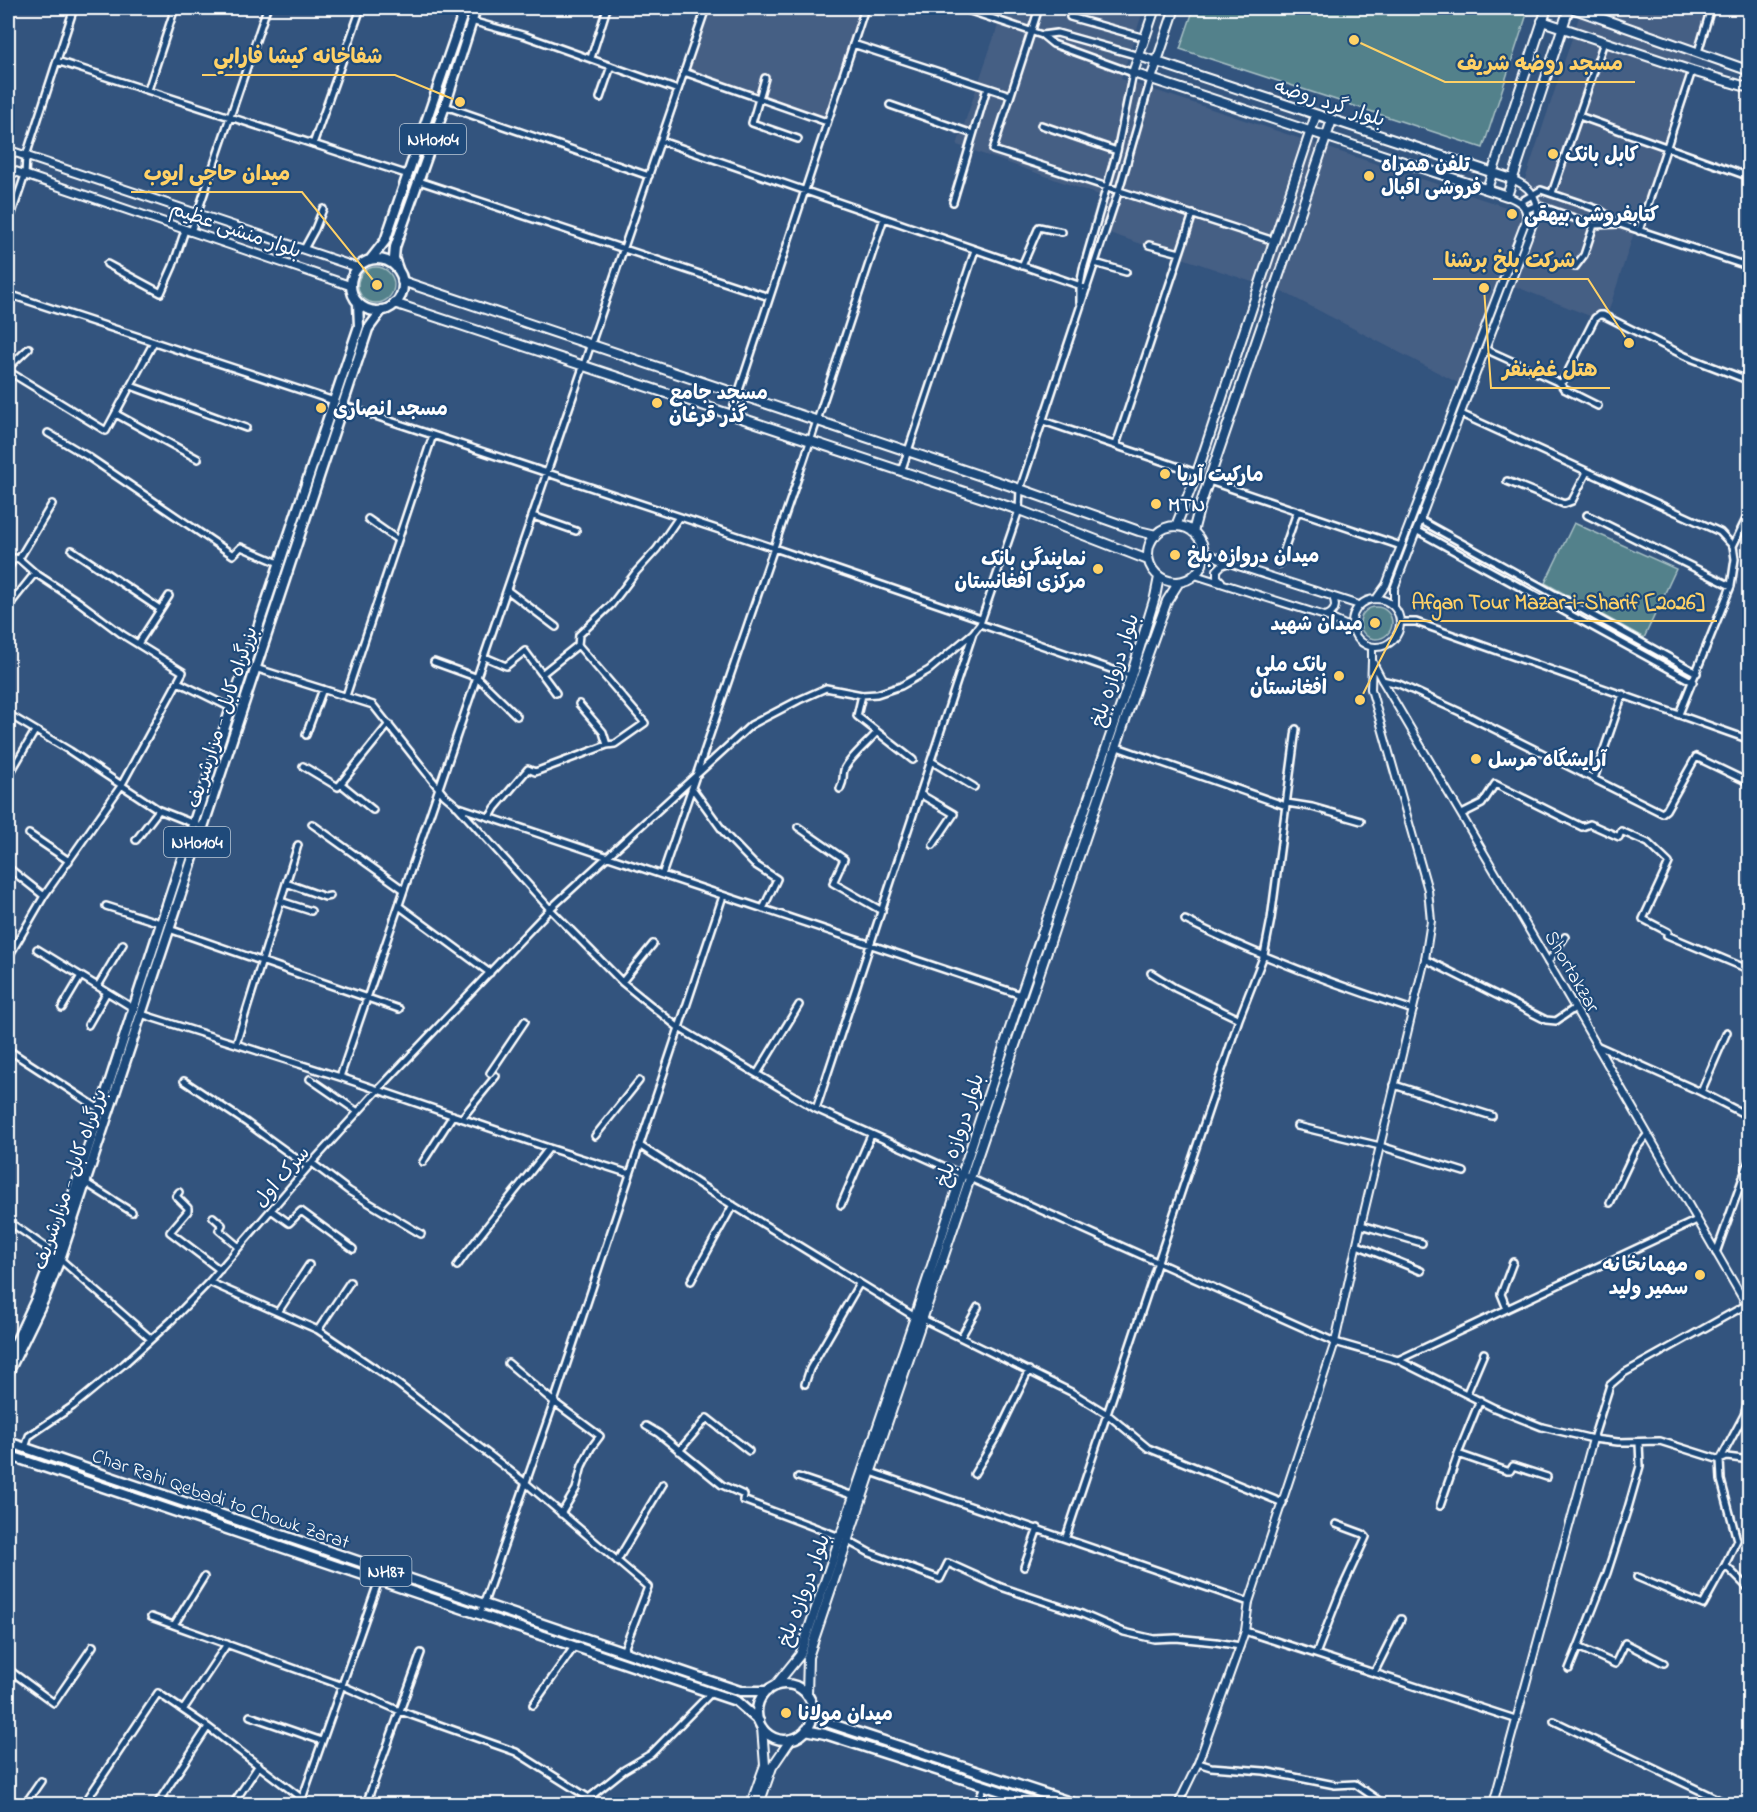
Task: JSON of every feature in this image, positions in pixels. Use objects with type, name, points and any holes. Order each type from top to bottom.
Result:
[{"type":"highway","name":"NH0104","points":[[356,267],[370,260],[385,241],[465,8]]},
{"type":"highway","name":"NH0104","points":[[402,281],[394,258],[395,247],[445,106],[476,8]]},
{"type":"highway","points":[[370,260],[385,260],[398,269]]},
{"type":"highway","points":[[351,286],[356,267]]},
{"type":"highway","points":[[394,303],[401,293],[402,281]]},
{"type":"highway","name":"NH0104","points":[[351,286],[358,303]]},
{"type":"highway","points":[[358,303],[373,310],[382,310]]},
{"type":"highway","name":"بزرگراه کابل - مزارشریف","points":[[8,1373],[38,1314],[160,923],[255,668],[338,403],[358,327],[358,303]]},
{"type":"highway","name":"NH0104","points":[[382,310],[394,303]]},
{"type":"highway","name":"بزرگراه کابل - مزارشریف","points":[[8,1359],[57,1256],[86,1183],[169,929],[231,708],[279,563],[368,329],[382,310]]},
{"type":"highway","name":"Char Rahi Qebadi to Chowk Zarat","points":[[8,1442],[740,1691],[771,1688]]},
{"type":"highway","name":"Char Rahi Qebadi to Chowk Zarat","points":[[8,1455],[736,1701],[760,1724]]},
{"type":"highway","name":"NH87","points":[[771,1688],[792,1685],[807,1695]]},
{"type":"highway","points":[[760,1724],[758,1705],[771,1688]]},
{"type":"highway","points":[[791,1739],[806,1730],[813,1712],[807,1695]]},
{"type":"highway","points":[[813,1712],[829,1722],[1076,1804]]},
{"type":"highway","name":"NH87","points":[[760,1724],[775,1738],[791,1739]]},
{"type":"highway","points":[[806,1730],[825,1734],[1041,1804]]},
{"type":"main road","points":[[1133,73],[1155,8]]},
{"type":"main road","points":[[1151,79],[1175,8]]},
{"type":"main road","points":[[1487,189],[1547,8]]},
{"type":"main road","points":[[1507,196],[1570,8],[1748,71]]},
{"type":"main road","points":[[1542,21],[1749,88]]},
{"type":"main road","name":"بلوار گرد روضه","points":[[1138,56],[1512,179]]},
{"type":"main road","name":"بلوار گرد روضه","points":[[1133,73],[1507,196]]},
{"type":"main road","points":[[1176,526],[1197,473],[1316,115]]},
{"type":"main road","points":[[1193,532],[1332,120]]},
{"type":"main road","name":"بلوار منشی عظیم","points":[[8,150],[356,267]]},
{"type":"main road","name":"بلوار منشی عظیم","points":[[8,170],[351,286]]},
{"type":"main road","points":[[402,281],[1156,535]]},
{"type":"main road","points":[[394,303],[1018,510],[1148,560]]},
{"type":"main road","points":[[1176,526],[1193,532],[1198,537],[1203,551],[1203,560],[1195,575],[1179,582],[1168,582],[1159,577],[1148,560],[1149,546],[1156,535],[1165,528],[1176,526]]},
{"type":"main road","name":"بلوار دروازه بلخ","points":[[966,1177],[1021,995],[1131,676],[1159,577]]},
{"type":"main road","name":"بلوار دروازه بلخ","points":[[771,1688],[800,1655],[871,1472],[966,1177],[1167,601],[1179,582]]},
{"type":"main road","name":"بلوار دروازه بلخ","points":[[807,1695],[808,1657],[844,1539],[854,1496],[919,1318]]},
{"type":"main road","points":[[751,1804],[765,1765],[760,1724]]},
{"type":"main road","points":[[759,1804],[772,1767],[791,1739]]},
{"type":"street","points":[[8,225],[25,175],[26,156],[74,8]]},
{"type":"street","points":[[148,90],[175,8]]},
{"type":"street","points":[[107,264],[161,293],[197,215],[267,8]]},
{"type":"street","points":[[313,144],[361,8]]},
{"type":"street","points":[[591,58],[607,8]]},
{"type":"street","points":[[340,1077],[706,8]]},
{"type":"street","points":[[730,414],[865,8]]},
{"type":"street","points":[[961,8],[1042,35],[1053,44],[1133,73],[1117,151],[1090,242],[1080,286],[1080,308]]},
{"type":"street","points":[[1039,8],[993,150],[1274,241]]},
{"type":"street","points":[[1698,52],[1711,8]]},
{"type":"street","points":[[1070,17],[1144,38]]},
{"type":"street","points":[[471,21],[526,36],[678,90]]},
{"type":"street","points":[[1042,35],[1057,33],[1138,56]]},
{"type":"street","points":[[1552,193],[1604,42]]},
{"type":"street","points":[[853,44],[1010,95]]},
{"type":"street","points":[[57,61],[409,176]]},
{"type":"street","points":[[1748,71],[1749,61]]},
{"type":"street","points":[[600,98],[611,66]]},
{"type":"street","points":[[1639,231],[1692,71]]},
{"type":"street","points":[[684,72],[827,122]]},
{"type":"street","points":[[765,78],[752,123],[798,139]]},
{"type":"street","points":[[913,760],[857,716],[862,695],[877,694],[901,686],[929,670],[973,633],[981,622],[1018,510],[1020,489],[1119,190],[1151,79]]},
{"type":"street","points":[[953,202],[987,88]]},
{"type":"street","points":[[890,105],[973,134]]},
{"type":"street","points":[[445,106],[649,176]]},
{"type":"street","points":[[1579,116],[1749,177]]},
{"type":"street","points":[[1041,125],[1117,151]]},
{"type":"street","points":[[661,141],[1087,288]]},
{"type":"street","points":[[1394,606],[1376,598],[1359,605],[1354,612],[1352,628],[1356,637],[1363,644],[1372,647],[1386,645],[1396,636],[1400,622],[1394,606],[1394,589],[1538,213],[1534,194],[1524,185],[1512,179]]},
{"type":"street","points":[[419,181],[769,297]]},
{"type":"street","points":[[1520,202],[1541,190],[1552,193],[1600,210],[1620,224],[1749,267]]},
{"type":"street","points":[[1376,598],[1386,585],[1526,220],[1526,210],[1520,202],[1507,196]]},
{"type":"street","points":[[1526,210],[1538,205],[1594,225],[1620,224]]},
{"type":"street","points":[[304,249],[323,209]]},
{"type":"street","points":[[1116,445],[1193,214]]},
{"type":"street","points":[[662,875],[884,218]]},
{"type":"street","points":[[1575,267],[1584,255],[1594,225]]},
{"type":"street","points":[[1022,266],[1038,226],[1062,232]]},
{"type":"street","points":[[1149,245],[1180,253]]},
{"type":"street","points":[[901,472],[975,250]]},
{"type":"street","points":[[1095,263],[1126,272]]},
{"type":"street","points":[[8,294],[774,548],[1131,676]]},
{"type":"street","points":[[1560,383],[1595,318],[1599,315],[1685,356],[1749,381]]},
{"type":"street","points":[[29,348],[8,369],[106,431],[154,342]]},
{"type":"street","points":[[1485,349],[1560,383],[1564,388],[1599,406]]},
{"type":"street","points":[[131,386],[246,428]]},
{"type":"street","points":[[116,414],[198,459]]},
{"type":"street","points":[[1461,414],[1720,532],[1733,546],[1735,559],[1731,586],[1679,714]]},
{"type":"street","points":[[1043,421],[1197,473]]},
{"type":"street","points":[[48,433],[87,456],[233,555],[240,547],[279,563]]},
{"type":"street","points":[[346,696],[433,435]]},
{"type":"street","points":[[1506,481],[1569,504],[1587,472]]},
{"type":"street","points":[[1209,482],[1401,546]]},
{"type":"street","points":[[19,559],[52,504]]},
{"type":"street","points":[[1279,564],[1297,512]]},
{"type":"street","points":[[1587,515],[1731,586]]},
{"type":"street","points":[[1733,546],[1748,515]]},
{"type":"street","points":[[532,516],[576,531]]},
{"type":"street","points":[[543,673],[578,645],[579,635],[611,605],[657,549],[679,517]]},
{"type":"street","points":[[368,519],[398,540]]},
{"type":"street","points":[[1420,520],[1697,673]]},
{"type":"street","points":[[1416,530],[1693,682]]},
{"type":"street","points":[[72,549],[160,609]]},
{"type":"street","points":[[1203,551],[1229,563],[1359,605]]},
{"type":"street","points":[[8,569],[14,558],[19,559],[35,573],[138,644],[183,672],[121,786],[44,896],[8,958]]},
{"type":"street","points":[[1222,583],[1217,577],[1217,570],[1229,563]]},
{"type":"street","points":[[8,608],[35,573]]},
{"type":"street","points":[[1195,575],[1325,616],[1352,628]]},
{"type":"street","points":[[507,590],[556,627]]},
{"type":"street","points":[[138,644],[169,596]]},
{"type":"street","points":[[1325,616],[1331,614],[1335,609],[1333,597]]},
{"type":"street","points":[[1400,622],[1416,622],[1749,740]]},
{"type":"street","points":[[816,1109],[973,633]]},
{"type":"street","points":[[490,817],[528,769],[535,772],[615,744],[645,723],[578,645]]},
{"type":"street","name":"Shortakzar","points":[[1372,647],[1372,661],[1382,680],[1748,1308]]},
{"type":"street","points":[[485,657],[506,666],[525,651],[556,693]]},
{"type":"street","points":[[1178,1804],[1198,1763],[1240,1646],[1245,1631],[1249,1602],[1335,1342],[1425,959],[1431,921],[1428,890],[1371,689],[1372,661]]},
{"type":"street","points":[[434,662],[478,678],[517,716]]},
{"type":"street","points":[[255,668],[373,705],[439,789],[550,909],[622,982],[679,1028],[816,1109],[1335,1342],[1398,1360],[1480,1401],[1542,1427],[1593,1439],[1639,1443],[1660,1442],[1720,1460],[1727,1457],[1749,1460]]},
{"type":"street","points":[[1382,680],[1399,684],[1460,712],[1665,813],[1696,757],[1749,783]]},
{"type":"street","points":[[178,682],[231,708]]},
{"type":"street","name":"سرک اول","points":[[25,1448],[29,1436],[73,1406],[151,1339],[209,1282],[377,1091],[550,909],[697,773],[752,724],[799,700],[826,688],[862,695]]},
{"type":"street","points":[[306,735],[323,689]]},
{"type":"street","points":[[1594,779],[1623,694]]},
{"type":"street","points":[[579,705],[603,732],[607,745]]},
{"type":"street","points":[[8,714],[70,751],[159,810],[198,825]]},
{"type":"street","points":[[303,766],[338,787],[389,724]]},
{"type":"street","points":[[1066,1537],[1239,1019],[1264,955],[1296,729]]},
{"type":"street","points":[[8,777],[35,731]]},
{"type":"street","points":[[840,789],[845,779],[844,770],[851,759],[877,732]]},
{"type":"street","points":[[1117,747],[1287,804],[1312,807],[1361,821]]},
{"type":"street","points":[[931,761],[974,787]]},
{"type":"street","points":[[341,784],[373,810]]},
{"type":"street","points":[[1462,814],[1482,804],[1495,784],[1582,828],[1590,824],[1619,837],[1621,831],[1648,843],[1669,863],[1643,919],[1668,932],[1667,935],[1749,970]]},
{"type":"street","points":[[692,788],[726,835],[754,864],[777,879],[763,909]]},
{"type":"street","points":[[920,794],[954,814],[933,845]]},
{"type":"street","points":[[456,805],[1021,995]]},
{"type":"street","points":[[136,840],[159,810]]},
{"type":"street","points":[[312,824],[405,891]]},
{"type":"street","points":[[798,827],[844,859],[833,882],[882,911]]},
{"type":"street","points":[[29,834],[69,861]]},
{"type":"street","points":[[236,1044],[298,845]]},
{"type":"street","points":[[10,869],[44,896]]},
{"type":"street","points":[[286,883],[326,897],[330,896]]},
{"type":"street","points":[[480,1614],[527,1484],[723,896]]},
{"type":"street","points":[[280,901],[311,911]]},
{"type":"street","points":[[106,906],[160,923]]},
{"type":"street","points":[[399,906],[490,974]]},
{"type":"street","points":[[1185,920],[1223,939],[1413,1010]]},
{"type":"street","points":[[169,929],[399,1009]]},
{"type":"street","points":[[1548,962],[1565,936]]},
{"type":"street","points":[[98,986],[123,944]]},
{"type":"street","points":[[622,982],[652,944]]},
{"type":"street","points":[[37,948],[133,1008]]},
{"type":"street","points":[[1425,959],[1546,1020],[1556,1022],[1575,1008]]},
{"type":"street","points":[[1150,973],[1175,988],[1239,1019]]},
{"type":"street","points":[[62,1008],[81,976]]},
{"type":"street","points":[[88,1025],[107,992]]},
{"type":"street","points":[[757,1074],[799,1005]]},
{"type":"street","points":[[141,1014],[340,1077],[630,1174]]},
{"type":"street","points":[[462,1118],[493,1075],[525,1021]]},
{"type":"street","points":[[1701,1092],[1727,1032]]},
{"type":"street","points":[[1596,1045],[1701,1092],[1749,1117]]},
{"type":"street","points":[[10,1051],[101,1110]]},
{"type":"street","points":[[310,1079],[358,1112]]},
{"type":"street","points":[[184,1081],[349,1191],[421,1234]]},
{"type":"street","points":[[595,1136],[639,1081]]},
{"type":"street","points":[[1394,1085],[1492,1116]]},
{"type":"street","points":[[423,1162],[453,1116]]},
{"type":"street","points":[[1297,1126],[1380,1146],[1464,1172]]},
{"type":"street","points":[[841,1205],[871,1135]]},
{"type":"street","points":[[1610,1203],[1635,1150],[1647,1135]]},
{"type":"street","points":[[639,1145],[859,1284],[919,1318],[1071,1392],[1107,1414],[1148,1448],[1283,1503]]},
{"type":"street","points":[[457,1266],[485,1226],[511,1198],[549,1148]]},
{"type":"street","points":[[1716,1253],[1749,1158]]},
{"type":"street","points":[[86,1183],[132,1212]]},
{"type":"street","points":[[179,1192],[176,1196],[188,1208],[188,1211],[171,1234],[220,1270]]},
{"type":"street","points":[[691,1281],[732,1205]]},
{"type":"street","points":[[271,1210],[289,1223],[301,1211],[353,1249]]},
{"type":"street","points":[[213,1217],[222,1225],[219,1230],[239,1247]]},
{"type":"street","points":[[1398,1360],[1697,1220]]},
{"type":"street","points":[[8,1221],[57,1256],[151,1339]]},
{"type":"street","points":[[1361,1225],[1422,1243]]},
{"type":"street","points":[[1357,1245],[1421,1271]]},
{"type":"street","points":[[1507,1309],[1501,1294],[1513,1262]]},
{"type":"street","points":[[278,1312],[309,1264]]},
{"type":"street","points":[[209,1282],[318,1330],[398,1384],[527,1484],[648,1587],[623,1652]]},
{"type":"street","points":[[318,1330],[350,1282]]},
{"type":"street","points":[[805,1384],[810,1369],[859,1284]]},
{"type":"street","points":[[961,1337],[978,1307]]},
{"type":"street","points":[[1493,1804],[1593,1439],[1610,1385],[1624,1373],[1748,1308]]},
{"type":"street","points":[[1467,1393],[1484,1353]]},
{"type":"street","points":[[508,1363],[554,1402],[600,1436],[591,1448],[582,1466],[576,1488],[561,1514]]},
{"type":"street","points":[[974,1474],[997,1436],[1029,1370]]},
{"type":"street","points":[[1637,1577],[1703,1605],[1737,1540],[1721,1480],[1720,1460],[1744,1415],[1749,1396]]},
{"type":"street","points":[[1440,1506],[1480,1401]]},
{"type":"street","points":[[679,1451],[707,1418],[749,1450]]},
{"type":"street","points":[[646,1426],[658,1433],[722,1485],[743,1494],[743,1500],[844,1539],[870,1553],[940,1580],[948,1563],[1001,1587],[1082,1614],[1124,1632],[1154,1639],[1176,1638],[1240,1646]]},
{"type":"street","points":[[1569,1669],[1607,1573],[1628,1508],[1640,1466],[1639,1443]]},
{"type":"street","points":[[1458,1454],[1507,1471],[1510,1471],[1513,1466],[1547,1477]]},
{"type":"street","points":[[871,1472],[1066,1537],[1249,1602]]},
{"type":"street","points":[[798,1477],[854,1496]]},
{"type":"street","points":[[617,1561],[663,1484]]},
{"type":"street","points":[[1316,1654],[1366,1537],[1336,1524]]},
{"type":"street","points":[[1024,1567],[1038,1528]]},
{"type":"street","points":[[1725,1565],[1749,1590]]},
{"type":"street","points":[[174,1625],[204,1577]]},
{"type":"street","points":[[302,1799],[378,1580]]},
{"type":"street","points":[[151,1617],[343,1686],[400,1711],[516,1752],[589,1798],[624,1770],[651,1754],[711,1693]]},
{"type":"street","points":[[1374,1673],[1401,1619]]},
{"type":"street","points":[[1245,1631],[1515,1719]]},
{"type":"street","points":[[1578,1647],[1615,1664],[1625,1643],[1664,1663]]},
{"type":"street","points":[[183,1710],[227,1644]]},
{"type":"street","points":[[8,1669],[54,1703],[93,1646]]},
{"type":"street","points":[[533,1705],[574,1647]]},
{"type":"street","points":[[366,1804],[421,1653]]},
{"type":"street","points":[[84,1804],[158,1693],[208,1727],[309,1804]]},
{"type":"street","points":[[250,1716],[322,1741]]},
{"type":"street","points":[[1554,1721],[1728,1804]]},
{"type":"street","points":[[157,1804],[208,1727]]},
{"type":"street","points":[[1198,1763],[1211,1767],[1264,1771],[1335,1785],[1355,1784],[1384,1804]]},
{"type":"street","points":[[233,1804],[259,1765]]},
{"type":"street","points":[[25,1804],[41,1781]]},
{"type":"street","points":[[977,1804],[984,1786]]},
{"type":"shaded area","points":[[706,8],[865,8],[827,122],[684,72]]},
{"type":"shaded area","points":[[1004,8],[1144,8],[1121,79],[1515,210],[1582,8],[1707,8],[1605,322],[1501,281],[1460,384],[1287,294],[1089,226],[1099,195],[957,145]]},
{"type":"green space","points":[[1194,8],[1529,8],[1483,148],[1180,49]]},
{"type":"green space","points":[[376,267],[389,272],[394,285],[389,298],[376,303],[363,298],[358,285],[363,272]]},
{"type":"green space","points":[[1574,523],[1676,569],[1644,638],[1545,583]]},
{"type":"green space","points":[[1376,607],[1387,612],[1392,623],[1387,634],[1376,639],[1365,634],[1360,623],[1365,612]]},
{"type":"place","name":"مسجد روضه شریف","points":[[1354,40]]},
{"type":"place","name":"شفاخانه كيشا فارابي","points":[[460,102]]},
{"type":"place","name":"کابل بانک","points":[[1553,154]]},
{"type":"place","name":"تلفن همراه فروشی اقبال","points":[[1369,176]]},
{"type":"place","name":"کتابفروشی بیهقی","points":[[1512,214]]},
{"type":"place","name":"میدان حاجی ایوب","points":[[377,285]]},
{"type":"place","name":"هتل غضنفر","points":[[1484,288]]},
{"type":"place","name":"شرکت بلخ برشنا","points":[[1629,343]]},
{"type":"place","name":"مسجد جامع گذر قرغان","points":[[657,403]]},
{"type":"place","name":"مسجد انصاری","points":[[321,408]]},
{"type":"place","name":"مارکیت آریا","points":[[1165,474]]},
{"type":"place","name":"MTN","points":[[1156,504]]},
{"type":"place","name":"میدان دروازه بلخ","points":[[1175,555]]},
{"type":"place","name":"نمایندگی بانک مرکزی افغانستان","points":[[1098,569]]},
{"type":"place","name":"میدان شهید","points":[[1375,623]]},
{"type":"place","name":"بانک ملی افغانستان","points":[[1339,676]]},
{"type":"place","name":"Afgan Tour Mazar-i-Sharif [2026]","points":[[1360,700]]},
{"type":"place","name":"آرایشگاه مرسل","points":[[1476,759]]},
{"type":"place","name":"مهمانخانه سمیر ولید","points":[[1700,1275]]},
{"type":"place","name":"میدان مولانا","points":[[786,1713]]}]
